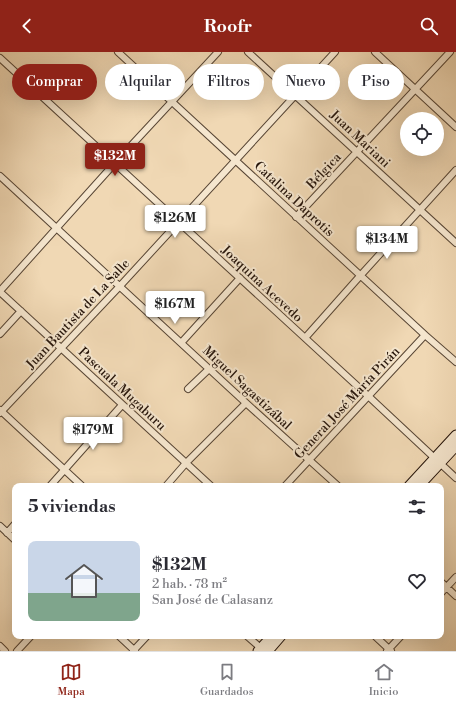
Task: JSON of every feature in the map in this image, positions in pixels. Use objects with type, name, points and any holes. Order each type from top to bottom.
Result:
[{"type":"main road","points":[[421,483],[456,435]]},
{"type":"main road","points":[[412,483],[456,446]]},
{"type":"main road","points":[[262,650],[270,639]]},
{"type":"main road","points":[[262,650],[277,639]]},
{"type":"street","name":"Catalina Daprotis","points":[[118,52],[360,276],[456,362]]},
{"type":"street","points":[[0,292],[218,52]]},
{"type":"street","name":"Juan Mariani","points":[[248,52],[272,74]]},
{"type":"street","name":"Juan Bautista de La Salle","points":[[323,64],[334,52]]},
{"type":"street","points":[[375,52],[456,127]]},
{"type":"street","name":"Bélgica","points":[[296,217],[450,52]]},
{"type":"street","name":"Joaquina Acevedo","points":[[0,58],[369,396],[456,478]]},
{"type":"street","name":"Juan Bautista de La Salle","points":[[0,411],[120,286],[290,100]]},
{"type":"street","name":"Juan Mariani","points":[[300,100],[456,243]]},
{"type":"street","points":[[305,338],[456,170]]},
{"type":"street","name":"Miguel Sagastizábal","points":[[0,176],[335,483]]},
{"type":"street","points":[[181,343],[240,278]]},
{"type":"street","name":"Pascuala Mugaburu","points":[[0,292],[208,483]]},
{"type":"street","points":[[0,334],[21,311]]},
{"type":"street","name":"General José María Pirán","points":[[288,483],[425,335]]},
{"type":"street","points":[[188,389],[209,369]]},
{"type":"street","points":[[169,483],[186,463],[246,403]]},
{"type":"street","points":[[53,483],[122,405]]},
{"type":"street","points":[[0,411],[79,483]]},
{"type":"street","points":[[0,526],[12,537]]},
{"type":"street","points":[[7,533],[12,527]]},
{"type":"street","points":[[444,589],[456,577]]},
{"type":"street","points":[[446,587],[456,596]]},
{"type":"street","points":[[17,651],[28,639]]},
{"type":"street","points":[[122,639],[134,651],[144,639]]},
{"type":"street","points":[[250,639],[262,650]]},
{"type":"street","points":[[378,639],[389,650],[398,639]]},
{"type":"street","points":[[0,646],[5,651]]}]
